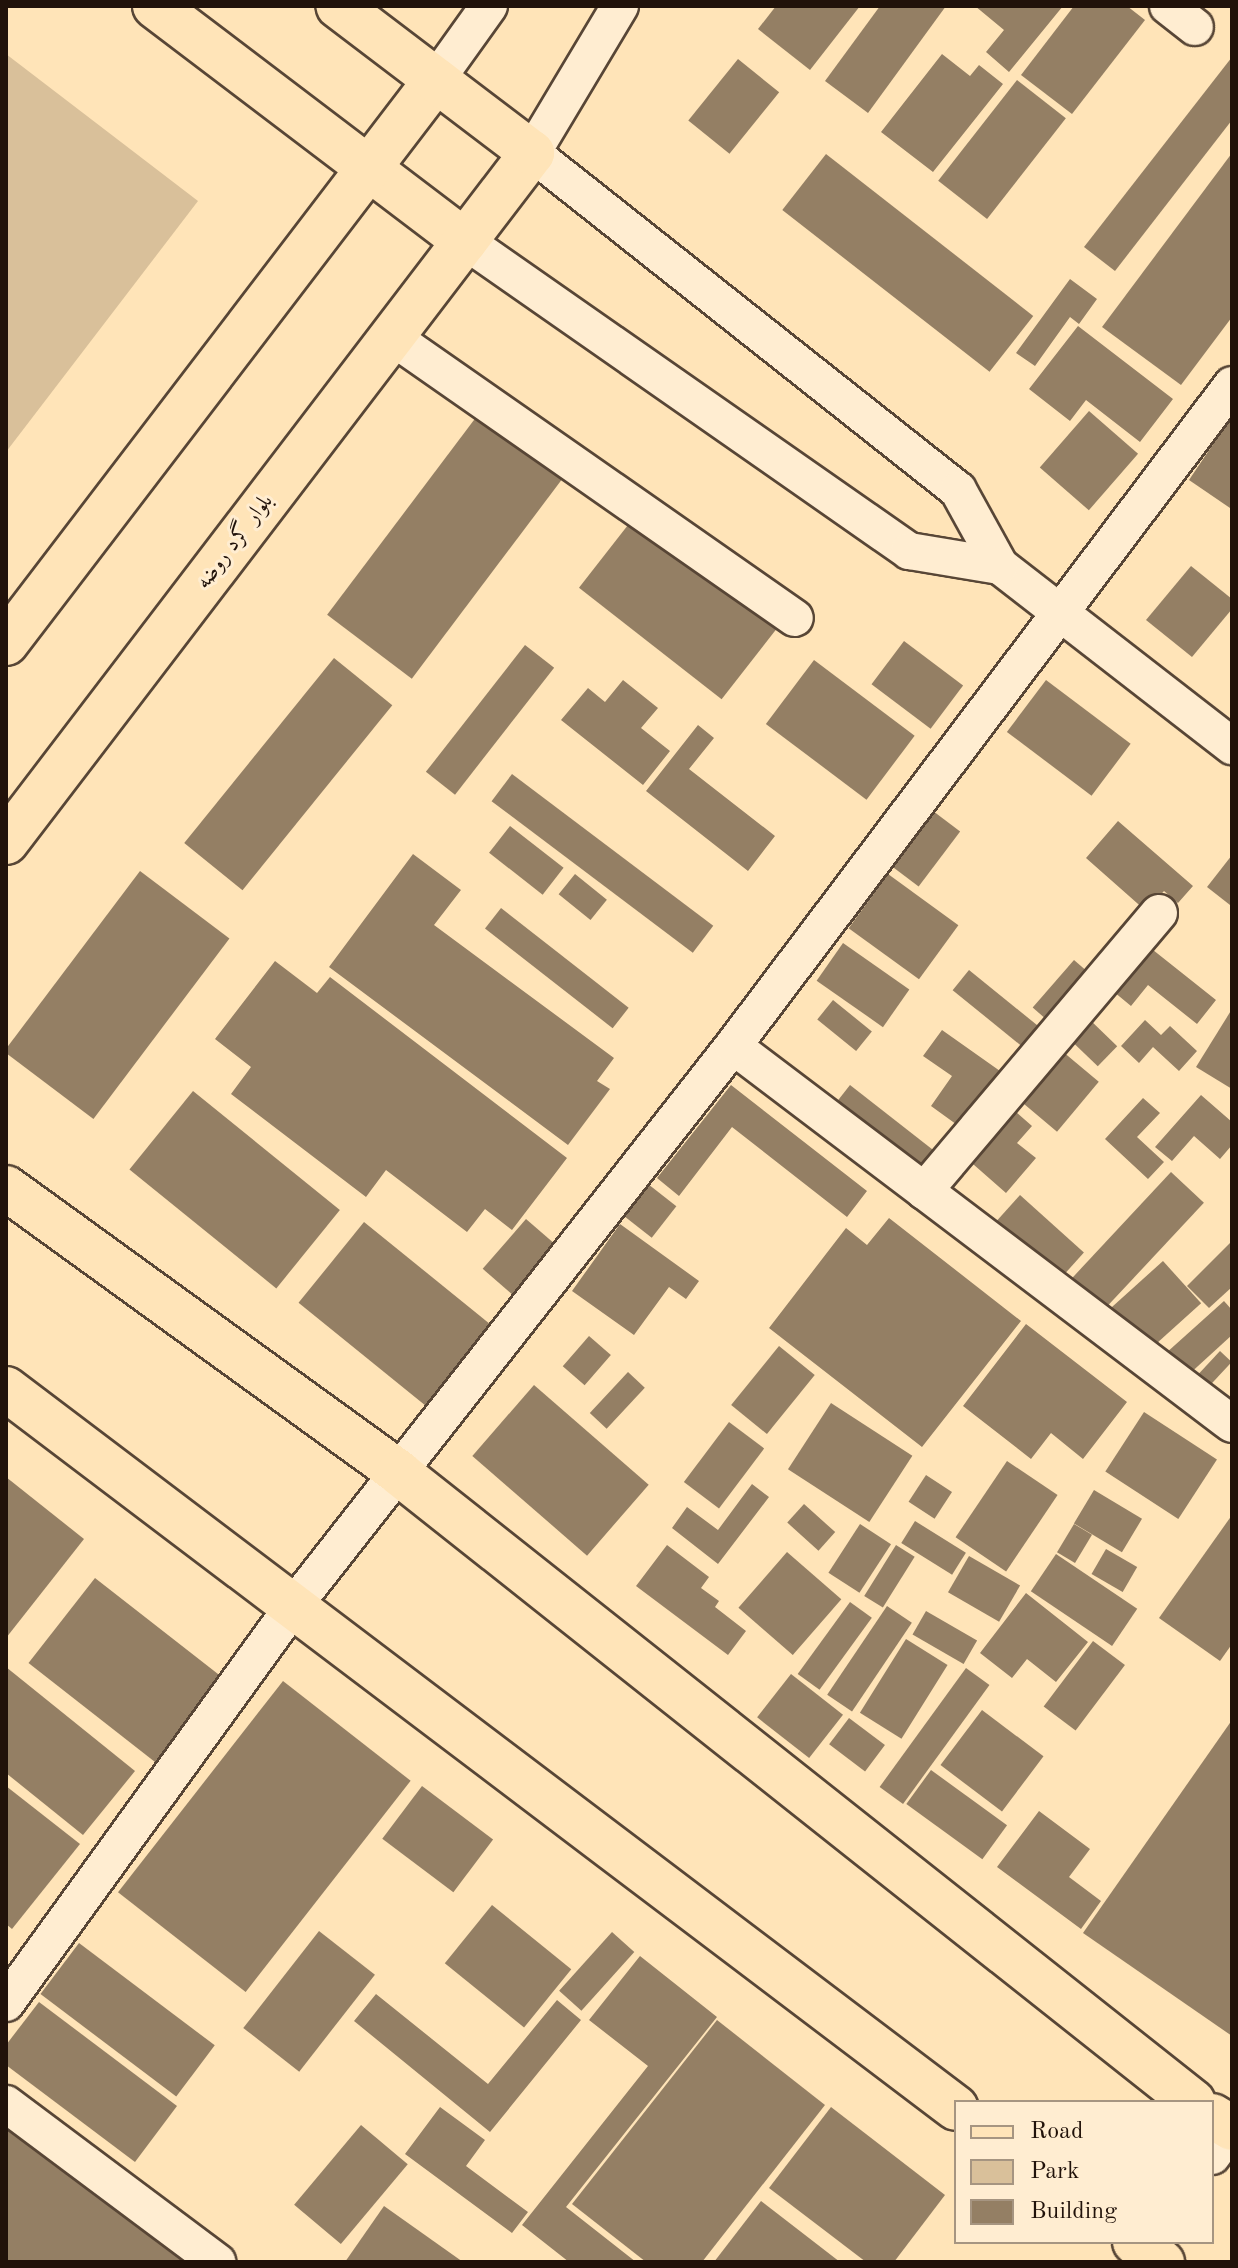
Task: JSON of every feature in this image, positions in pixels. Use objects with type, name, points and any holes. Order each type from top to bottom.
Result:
[{"type":"main road","points":[[155,6],[465,241]]},
{"type":"main road","points":[[338,6],[532,153]]},
{"type":"main road","points":[[6,643],[436,80]]},
{"type":"main road","name":"بلوار گرد روضه","points":[[6,842],[532,153]]},
{"type":"main road","points":[[6,1188],[399,1473],[1190,2100]]},
{"type":"main road","points":[[6,1389],[295,1604],[954,2106]]},
{"type":"main road","points":[[1214,2117],[1232,2128]]},
{"type":"street","points":[[436,80],[489,6]]},
{"type":"street","points":[[620,6],[532,153],[958,490],[1000,566],[1232,746]]},
{"type":"street","points":[[465,241],[909,551],[1000,566]]},
{"type":"street","points":[[392,337],[795,618]]},
{"type":"street","points":[[6,2003],[295,1604],[733,1046],[1232,385]]},
{"type":"street","points":[[924,1191],[1159,913]]},
{"type":"street","points":[[733,1046],[1232,1424]]},
{"type":"street","points":[[6,2104],[217,2262]]},
{"type":"street","points":[[1214,2153],[1232,2128]]},
{"type":"green space","points":[[6,54],[198,201],[6,452]]},
{"type":"building","points":[[776,6],[860,6],[810,70],[758,29]]},
{"type":"building","points":[[880,6],[946,6],[868,113],[825,81]]},
{"type":"building","points":[[975,6],[1063,6],[1009,72],[986,52],[1004,30]]},
{"type":"building","points":[[1074,6],[1127,6],[1145,20],[1072,114],[1021,75]]},
{"type":"building","points":[[942,54],[970,76],[979,65],[1003,84],[933,172],[881,132]]},
{"type":"building","points":[[1232,57],[1232,120],[1115,271],[1084,247]]},
{"type":"building","points":[[738,59],[779,92],[729,154],[688,120]]},
{"type":"building","points":[[1017,80],[1066,118],[987,219],[938,181]]},
{"type":"building","points":[[1232,153],[1232,317],[1181,385],[1102,327]]},
{"type":"building","points":[[826,154],[1033,316],[990,372],[782,210]]},
{"type":"building","points":[[1070,279],[1097,299],[1079,324],[1070,317],[1035,366],[1016,353]]},
{"type":"building","points":[[1078,326],[1173,399],[1140,442],[1086,400],[1070,421],[1029,389]]},
{"type":"building","points":[[1089,411],[1138,454],[1089,510],[1040,468]]},
{"type":"building","points":[[480,412],[565,476],[412,679],[327,615]]},
{"type":"building","points":[[1232,416],[1232,506],[1230,508],[1189,480]]},
{"type":"building","points":[[635,516],[778,627],[722,699],[579,588]]},
{"type":"building","points":[[1191,566],[1232,599],[1232,609],[1192,657],[1146,620]]},
{"type":"building","points":[[904,641],[963,686],[931,729],[872,684]]},
{"type":"building","points":[[525,645],[554,668],[455,795],[426,772]]},
{"type":"building","points":[[334,658],[392,705],[243,890],[184,843]]},
{"type":"building","points":[[814,660],[915,736],[866,800],[766,724]]},
{"type":"building","points":[[623,680],[658,708],[641,728],[670,751],[643,785],[561,720],[588,688],[605,702]]},
{"type":"building","points":[[1046,680],[1131,744],[1092,796],[1007,732]]},
{"type":"building","points":[[698,725],[714,738],[689,769],[775,836],[748,871],[646,791]]},
{"type":"building","points":[[512,774],[713,926],[693,953],[492,801]]},
{"type":"building","points":[[933,811],[960,831],[919,887],[891,866]]},
{"type":"building","points":[[1118,821],[1193,886],[1178,903],[1164,891],[1146,911],[1086,858]]},
{"type":"building","points":[[510,826],[564,868],[543,895],[489,853]]},
{"type":"building","points":[[413,854],[461,890],[434,925],[614,1058],[597,1081],[610,1089],[568,1145],[329,967]]},
{"type":"building","points":[[1232,855],[1232,901],[1230,905],[1207,887]]},
{"type":"building","points":[[140,871],[229,938],[93,1119],[6,1053],[6,1049]]},
{"type":"building","points":[[575,874],[607,900],[591,920],[559,894]]},
{"type":"building","points":[[888,874],[958,925],[919,979],[849,928]]},
{"type":"building","points":[[501,908],[629,1008],[613,1028],[485,928]]},
{"type":"building","points":[[1143,942],[1216,1000],[1197,1024],[1148,985],[1131,1006],[1108,987]]},
{"type":"building","points":[[843,943],[909,989],[883,1027],[817,981]]},
{"type":"building","points":[[1074,960],[1091,975],[1050,1023],[1033,1008]]},
{"type":"building","points":[[275,961],[317,993],[330,977],[567,1158],[512,1230],[485,1209],[467,1232],[386,1170],[366,1197],[231,1094],[251,1067],[215,1039]]},
{"type":"building","points":[[969,970],[1043,1030],[1026,1050],[953,990]]},
{"type":"building","points":[[833,1000],[872,1031],[856,1051],[817,1019]]},
{"type":"building","points":[[1232,1009],[1232,1089],[1196,1067]]},
{"type":"building","points":[[1087,1017],[1117,1046],[1098,1066],[1068,1037]]},
{"type":"building","points":[[1145,1020],[1161,1035],[1170,1026],[1197,1051],[1179,1071],[1153,1047],[1139,1063],[1121,1046]]},
{"type":"building","points":[[942,1030],[1000,1071],[960,1127],[931,1106],[952,1076],[923,1056]]},
{"type":"building","points":[[1062,1051],[1099,1082],[1057,1132],[1020,1101]]},
{"type":"building","points":[[731,1085],[867,1191],[847,1217],[732,1127],[679,1196],[657,1178]]},
{"type":"building","points":[[850,1085],[938,1154],[920,1177],[832,1108]]},
{"type":"building","points":[[193,1091],[340,1210],[276,1288],[129,1169]]},
{"type":"building","points":[[1201,1095],[1232,1122],[1232,1145],[1220,1159],[1194,1136],[1172,1161],[1155,1147]]},
{"type":"building","points":[[1143,1098],[1160,1113],[1137,1137],[1164,1162],[1148,1179],[1105,1139]]},
{"type":"building","points":[[1009,1106],[1032,1126],[1017,1143],[1036,1158],[1006,1193],[965,1157]]},
{"type":"building","points":[[1171,1172],[1204,1203],[1101,1313],[1068,1282]]},
{"type":"building","points":[[648,1184],[676,1206],[652,1238],[623,1216]]},
{"type":"building","points":[[1020,1195],[1084,1253],[1056,1284],[992,1226]]},
{"type":"building","points":[[889,1218],[1021,1321],[922,1447],[769,1328],[846,1228],[867,1245]]},
{"type":"building","points":[[526,1219],[559,1248],[516,1298],[483,1269]]},
{"type":"building","points":[[364,1222],[491,1325],[426,1406],[299,1303]]},
{"type":"building","points":[[620,1224],[699,1281],[686,1299],[669,1287],[634,1335],[572,1291]]},
{"type":"building","points":[[1232,1241],[1232,1287],[1209,1308],[1187,1286]]},
{"type":"building","points":[[1163,1261],[1201,1303],[1148,1352],[1109,1309]]},
{"type":"building","points":[[1224,1301],[1232,1310],[1232,1335],[1186,1377],[1165,1354]]},
{"type":"building","points":[[1026,1324],[1127,1402],[1083,1459],[1051,1433],[1031,1459],[963,1406]]},
{"type":"building","points":[[589,1336],[611,1355],[585,1385],[563,1366]]},
{"type":"building","points":[[779,1346],[815,1375],[767,1434],[731,1405]]},
{"type":"building","points":[[1220,1351],[1232,1362],[1203,1393],[1191,1382]]},
{"type":"building","points":[[628,1372],[645,1388],[607,1429],[590,1413]]},
{"type":"building","points":[[534,1385],[649,1485],[587,1556],[472,1456]]},
{"type":"building","points":[[831,1403],[912,1456],[869,1522],[788,1469]]},
{"type":"building","points":[[1144,1412],[1217,1459],[1178,1519],[1105,1472]]},
{"type":"building","points":[[729,1422],[764,1448],[719,1508],[684,1482]]},
{"type":"building","points":[[1007,1461],[1058,1495],[1006,1571],[956,1537]]},
{"type":"building","points":[[926,1475],[952,1492],[935,1519],[909,1502]]},
{"type":"building","points":[[6,1477],[84,1539],[6,1638]]},
{"type":"building","points":[[752,1484],[769,1497],[718,1564],[672,1528],[687,1507],[718,1530]]},
{"type":"building","points":[[1094,1490],[1142,1519],[1122,1552],[1074,1523]]},
{"type":"building","points":[[804,1504],[835,1532],[818,1551],[787,1523]]},
{"type":"building","points":[[1232,1515],[1232,1644],[1220,1661],[1159,1618]]},
{"type":"building","points":[[915,1521],[966,1553],[952,1575],[901,1543]]},
{"type":"building","points":[[860,1524],[891,1544],[859,1593],[828,1573]]},
{"type":"building","points":[[1074,1524],[1092,1535],[1075,1563],[1057,1552]]},
{"type":"building","points":[[667,1545],[709,1577],[701,1588],[719,1601],[715,1607],[746,1631],[728,1655],[636,1586]]},
{"type":"building","points":[[896,1545],[915,1557],[883,1608],[864,1596]]},
{"type":"building","points":[[1106,1549],[1137,1567],[1123,1592],[1092,1574]]},
{"type":"building","points":[[787,1552],[841,1599],[793,1655],[738,1608]]},
{"type":"building","points":[[1056,1554],[1137,1609],[1112,1646],[1031,1591]]},
{"type":"building","points":[[969,1556],[1020,1586],[999,1622],[948,1592]]},
{"type":"building","points":[[95,1578],[225,1680],[159,1765],[29,1663]]},
{"type":"building","points":[[1026,1593],[1088,1642],[1056,1682],[1027,1659],[1012,1678],[980,1653]]},
{"type":"building","points":[[850,1602],[872,1618],[820,1690],[798,1674]]},
{"type":"building","points":[[887,1606],[912,1623],[852,1711],[827,1695]]},
{"type":"building","points":[[926,1611],[977,1640],[964,1664],[912,1634]]},
{"type":"building","points":[[906,1639],[948,1665],[901,1739],[860,1713]]},
{"type":"building","points":[[1093,1641],[1125,1665],[1076,1731],[1044,1706]]},
{"type":"building","points":[[6,1667],[135,1771],[83,1835],[6,1773]]},
{"type":"building","points":[[966,1668],[989,1685],[903,1804],[880,1787]]},
{"type":"building","points":[[791,1674],[843,1715],[809,1758],[757,1717]]},
{"type":"building","points":[[283,1681],[411,1781],[246,1992],[118,1892]]},
{"type":"building","points":[[982,1710],[1043,1756],[1002,1811],[940,1765]]},
{"type":"building","points":[[849,1718],[885,1745],[865,1771],[829,1744]]},
{"type":"building","points":[[1232,1720],[1232,2036],[1083,1933]]},
{"type":"building","points":[[931,1770],[1007,1825],[982,1859],[906,1804]]},
{"type":"building","points":[[6,1786],[80,1844],[12,1929],[6,1924]]},
{"type":"building","points":[[422,1786],[493,1840],[453,1892],[382,1839]]},
{"type":"building","points":[[1039,1811],[1090,1849],[1069,1877],[1101,1901],[1081,1929],[997,1867]]},
{"type":"building","points":[[492,1905],[571,1969],[524,2027],[445,1963]]},
{"type":"building","points":[[319,1931],[375,1975],[299,2072],[243,2028]]},
{"type":"building","points":[[612,1932],[634,1952],[581,2011],[559,1991]]},
{"type":"building","points":[[79,1943],[215,2045],[176,2096],[40,1994]]},
{"type":"building","points":[[640,1956],[717,2017],[566,2207],[636,2262],[569,2262],[522,2225],[648,2066],[589,2020]]},
{"type":"building","points":[[376,1994],[488,2084],[557,2000],[581,2020],[490,2132],[354,2021]]},
{"type":"building","points":[[39,2002],[177,2106],[135,2162],[6,2065],[6,2045]]},
{"type":"building","points":[[717,2020],[825,2105],[702,2262],[646,2262],[572,2204]]},
{"type":"building","points":[[440,2107],[485,2140],[466,2166],[528,2212],[512,2233],[405,2154]]},
{"type":"building","points":[[831,2107],[945,2195],[894,2262],[866,2262],[769,2188]]},
{"type":"building","points":[[6,2118],[197,2262],[6,2262]]},
{"type":"building","points":[[361,2125],[408,2164],[341,2244],[294,2205]]},
{"type":"building","points":[[761,2201],[840,2262],[714,2262]]},
{"type":"building","points":[[384,2206],[463,2262],[345,2262]]}]
